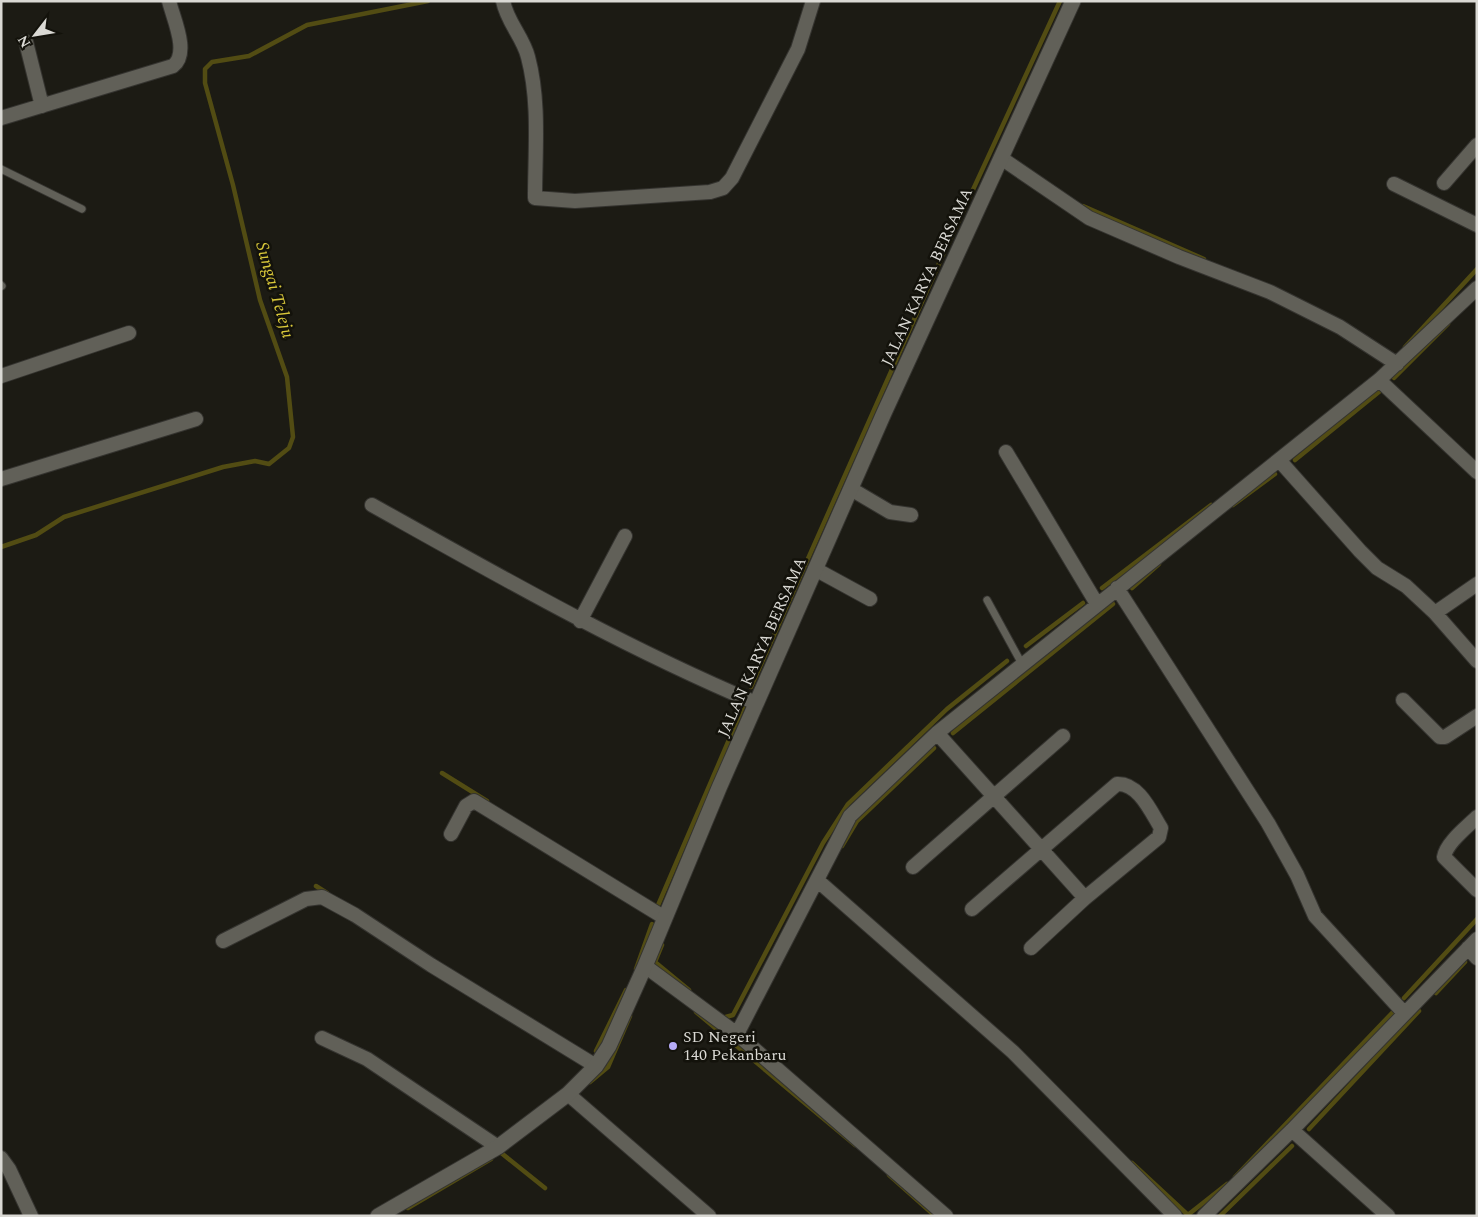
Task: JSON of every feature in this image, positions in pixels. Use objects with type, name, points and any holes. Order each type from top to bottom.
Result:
[{"type":"street","points":[[1,118],[168,69],[177,63],[180,47],[169,1]]},
{"type":"street","points":[[503,1],[506,14],[528,54],[536,102],[535,198],[575,201],[710,192],[723,188],[732,178],[798,49],[813,1]]},
{"type":"street","name":"JALAN KARYA BERSAMA","points":[[378,1216],[396,1212],[498,1147],[568,1094],[596,1066],[609,1046],[646,966],[756,703],[815,569],[1072,1]]},
{"type":"street","points":[[26,42],[42,106]]},
{"type":"street","points":[[1444,183],[1477,145]]},
{"type":"street","points":[[1001,158],[1089,218],[1179,257],[1270,292],[1340,327],[1397,364]]},
{"type":"street","points":[[1394,184],[1477,225]]},
{"type":"street","points":[[736,1034],[850,816],[937,733],[1379,380],[1477,288]]},
{"type":"street","points":[[1,376],[129,333]]},
{"type":"street","points":[[1379,380],[1477,472]]},
{"type":"street","points":[[1,480],[196,419]]},
{"type":"street","points":[[1006,452],[1097,604]]},
{"type":"street","points":[[1279,460],[1360,551],[1377,568],[1406,586],[1435,613],[1477,662]]},
{"type":"street","points":[[851,488],[890,512],[911,515]]},
{"type":"street","points":[[372,505],[580,621],[647,655],[756,703]]},
{"type":"street","points":[[580,621],[625,536]]},
{"type":"street","points":[[815,569],[870,599]]},
{"type":"street","points":[[1435,613],[1477,584]]},
{"type":"street","points":[[1117,588],[1268,823],[1297,875],[1315,916],[1404,1013]]},
{"type":"street","points":[[1403,700],[1440,737],[1445,737],[1477,716]]},
{"type":"street","points":[[937,733],[1085,898]]},
{"type":"street","points":[[913,867],[992,796],[1063,736]]},
{"type":"street","points":[[972,909],[1040,848],[1117,784],[1125,784],[1135,790],[1160,828],[1158,837],[1085,898],[1031,948]]},
{"type":"street","points":[[451,834],[466,806],[474,801],[666,918]]},
{"type":"street","points":[[1477,817],[1444,853],[1444,857],[1477,890]]},
{"type":"street","points":[[817,880],[1013,1052],[1175,1216]]},
{"type":"street","points":[[223,941],[306,899],[322,897],[356,915],[431,965],[596,1066]]},
{"type":"street","points":[[1204,1216],[1292,1130],[1404,1013],[1474,948]]},
{"type":"street","points":[[646,966],[736,1034],[946,1216]]},
{"type":"street","points":[[322,1038],[367,1059],[498,1147]]},
{"type":"street","points":[[568,1094],[709,1216]]},
{"type":"street","points":[[1292,1130],[1388,1216]]},
{"type":"street","points":[[1,1158],[9,1169],[31,1216]]},
{"type":"lane","points":[[1,169],[82,209]]},
{"type":"lane","points":[[987,600],[1022,664]]},
{"type":"waterway","name":"Sungai Teleju","points":[[1,547],[36,535],[64,517],[223,467],[255,461],[269,464],[289,448],[293,437],[287,377],[260,300],[233,185],[205,83],[205,69],[212,62],[249,56],[307,25],[428,1]]},
{"type":"waterway","points":[[751,687],[941,259],[1060,1]]},
{"type":"waterway","points":[[1083,206],[1204,259]]},
{"type":"waterway","points":[[1405,347],[1477,269]]},
{"type":"waterway","points":[[1394,378],[1448,324]]},
{"type":"waterway","points":[[1295,460],[1385,387]]},
{"type":"waterway","points":[[1233,505],[1275,474]]},
{"type":"waterway","points":[[1102,588],[1211,505]]},
{"type":"waterway","points":[[1132,588],[1159,564]]},
{"type":"waterway","points":[[1026,646],[1083,603]]},
{"type":"waterway","points":[[953,733],[1113,604]]},
{"type":"waterway","points":[[722,1018],[733,1015],[823,843],[848,804],[947,709],[1007,661]]},
{"type":"waterway","points":[[656,910],[743,707]]},
{"type":"waterway","points":[[842,846],[857,821],[934,748]]},
{"type":"waterway","points":[[442,773],[487,801]]},
{"type":"waterway","points":[[316,886],[327,893]]},
{"type":"waterway","points":[[1404,998],[1477,919]]},
{"type":"waterway","points":[[636,969],[652,924]]},
{"type":"waterway","points":[[662,945],[655,962],[689,990]]},
{"type":"waterway","points":[[1436,993],[1465,962]]},
{"type":"waterway","points":[[596,1051],[626,990]]},
{"type":"waterway","points":[[1309,1129],[1419,1011]]},
{"type":"waterway","points":[[696,1012],[855,1145]]},
{"type":"waterway","points":[[1235,1177],[1392,1013]]},
{"type":"waterway","points":[[590,1082],[608,1067],[630,1016]]},
{"type":"waterway","points":[[1220,1216],[1292,1146]]},
{"type":"waterway","points":[[500,1152],[545,1188]]},
{"type":"waterway","points":[[408,1208],[491,1159]]},
{"type":"waterway","points":[[1132,1163],[1188,1215]]},
{"type":"waterway","points":[[889,1175],[935,1216]]},
{"type":"waterway","points":[[1189,1214],[1227,1184]]},
{"type":"place","name":"SD Negeri 140 Pekanbaru","points":[[673,1046]]}]
